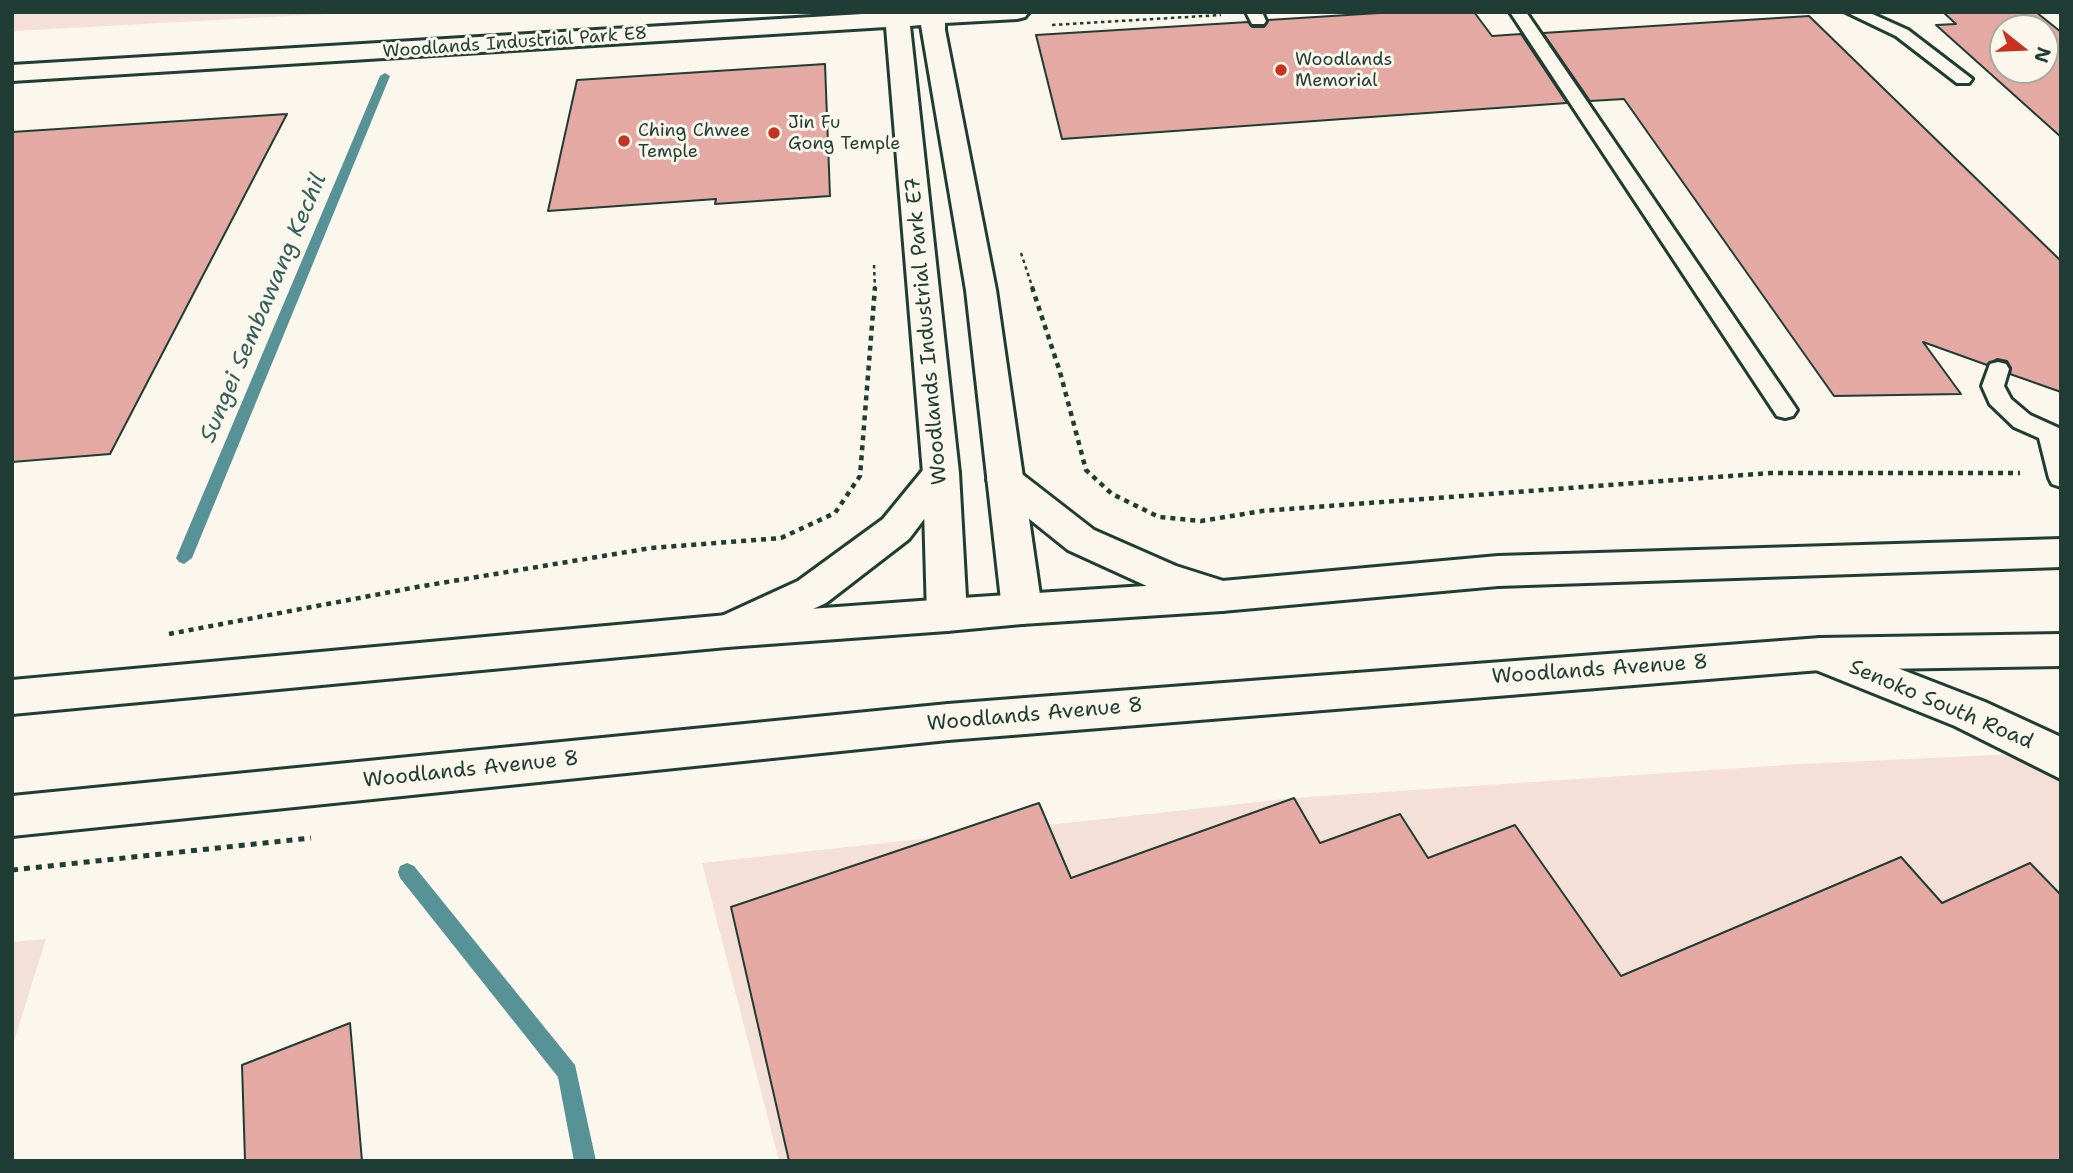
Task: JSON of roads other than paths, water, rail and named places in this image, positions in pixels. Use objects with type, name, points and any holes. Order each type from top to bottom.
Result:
[{"type":"street","name":"Woodlands Industrial Park E8","points":[[12,55],[727,12]]},
{"type":"street","name":"Woodlands Industrial Park E8","points":[[12,72],[65,71],[918,15],[1017,12]]},
{"type":"street","name":"Woodlands Industrial Park E7","points":[[918,15],[947,615]]},
{"type":"street","points":[[918,15],[933,30],[981,290],[1022,609]]},
{"type":"street","points":[[727,631],[812,592],[896,529],[941,473]]},
{"type":"street","points":[[1005,480],[1081,540],[1163,577],[1222,596]]},
{"type":"street","points":[[12,697],[727,631],[1222,596],[1498,571],[2061,553]]},
{"type":"street","name":"Woodlands Avenue 8","points":[[12,816],[948,722],[1820,654],[2061,650]]},
{"type":"street","name":"Senoko South Road","points":[[1820,654],[1970,714],[2061,760]]},
{"type":"lane","points":[[1518,12],[1785,410]]},
{"type":"lane","points":[[1854,12],[1902,33],[1963,79]]},
{"type":"lane","points":[[1998,369],[1993,386],[2002,404],[2022,421],[2055,437],[2060,475]]},
{"type":"waterway","name":"Sungei Sembawang Kechil","points":[[184,558],[385,76]]},
{"type":"waterway","name":"Sungei Sembawang Kechil","points":[[407,872],[568,1072],[585,1161]]},
{"type":"place","name":"Woodlands Memorial","points":[[1281,70]]},
{"type":"place","name":"Jin Fu Gong Temple","points":[[774,133]]},
{"type":"place","name":"Ching Chwee Temple","points":[[624,141]]}]
